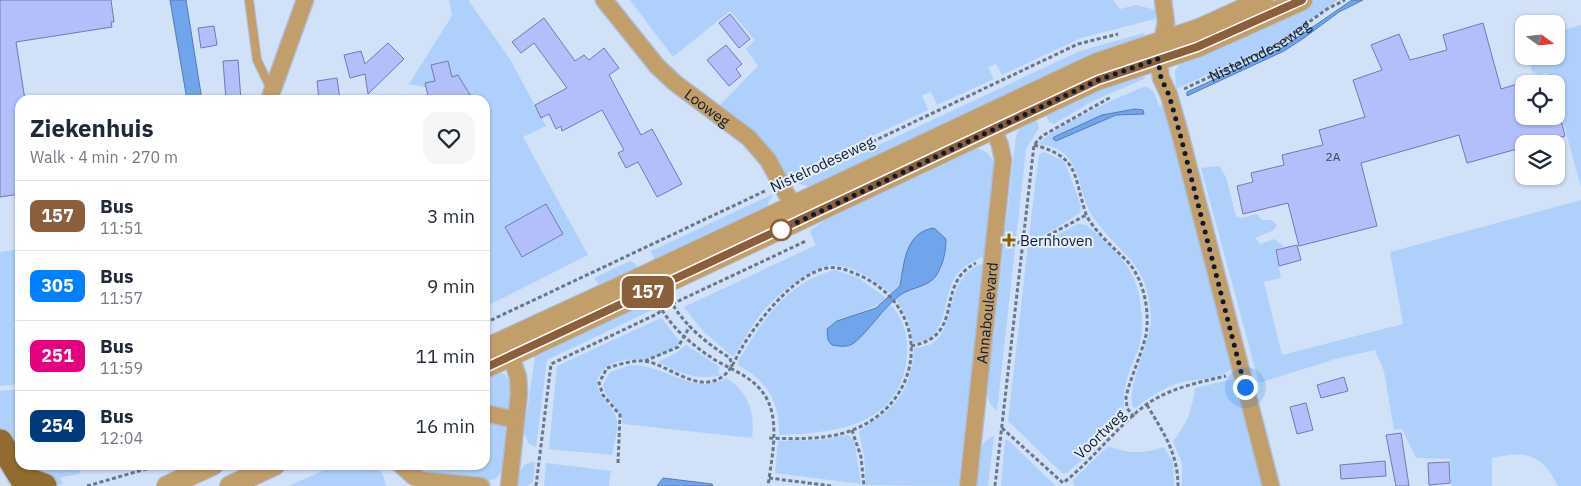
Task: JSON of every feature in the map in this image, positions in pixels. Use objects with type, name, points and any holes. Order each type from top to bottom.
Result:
[{"type":"main road","points":[[0,442],[15,469]]},
{"type":"main road","points":[[0,470],[27,485]]},
{"type":"main road","points":[[15,470],[27,485]]},
{"type":"street","points":[[270,95],[305,0]]},
{"type":"street","name":"Looweg","points":[[604,0],[657,66],[675,84],[749,138],[768,160],[797,213]]},
{"type":"street","points":[[1163,0],[1166,23],[1159,50],[1161,78],[1169,95],[1271,486]]},
{"type":"street","name":"Nistelrodeseweg","points":[[1159,50],[1199,28],[1263,0]]},
{"type":"street","name":"Nistelrodeseweg","points":[[490,364],[509,347],[990,121],[1095,64],[1159,50],[1197,47],[1302,0]]},
{"type":"street","name":"Annaboulevard","points":[[968,486],[1003,160],[990,121]]},
{"type":"street","points":[[509,347],[518,377],[519,393],[509,486]]},
{"type":"street","name":"Nistelrodeseweg","points":[[490,349],[509,347]]},
{"type":"street","points":[[490,414],[516,420]]},
{"type":"street","points":[[167,486],[202,470]]},
{"type":"street","points":[[230,486],[264,470]]},
{"type":"street","points":[[407,470],[421,480],[481,486]]},
{"type":"lane","points":[[248,0],[257,60],[270,95]]},
{"type":"path","name":"Nistelrodeseweg","points":[[1169,95],[1277,45],[1327,10],[1345,0]]},
{"type":"path","name":"Nistelrodeseweg","points":[[490,321],[1078,44],[1122,33]]},
{"type":"path","points":[[1119,93],[1048,132],[1034,145],[1053,151],[1070,163],[1083,199],[1086,215],[1092,225],[1130,264],[1139,279],[1147,313],[1146,335],[1126,397],[1127,408],[1134,417]]},
{"type":"path","name":"Annaboulevard","points":[[995,486],[1034,145]]},
{"type":"path","points":[[911,346],[924,344],[936,337],[945,322],[958,278],[968,267],[1023,240],[1040,240],[1086,215]]},
{"type":"path","points":[[672,304],[806,241]]},
{"type":"path","points":[[644,248],[662,310],[671,324],[716,360],[754,381],[768,401],[772,413],[773,438],[768,486]]},
{"type":"path","points":[[636,253],[678,314],[707,344],[730,358],[732,368]]},
{"type":"path","points":[[644,361],[700,382],[719,379],[732,368],[741,349],[770,308],[782,295],[810,276],[827,268],[848,270],[880,288],[902,312],[910,333],[911,346],[908,371],[901,392],[882,411],[852,430],[826,437],[768,438]]},
{"type":"path","points":[[536,486],[550,364],[662,310]]},
{"type":"path","points":[[618,463],[620,415],[603,395],[599,383],[607,368],[644,361],[678,346],[690,326]]},
{"type":"path","points":[[1147,404],[1188,386],[1241,372]]},
{"type":"path","name":"Voortweg","points":[[1002,427],[1063,482],[1082,468],[1147,404],[1169,444],[1178,467],[1178,486]]},
{"type":"path","points":[[852,430],[861,457],[864,486]]},
{"type":"path","points":[[87,486],[143,470]]},
{"type":"path","points":[[769,478],[832,486]]},
{"type":"shaded area","points":[[170,0],[186,0],[201,95],[186,95]]},
{"type":"shaded area","points":[[449,0],[468,0],[510,59],[546,126],[523,137],[588,255],[490,304],[490,95],[450,95],[445,91],[409,84],[452,16]]},
{"type":"shaded area","points":[[630,0],[1113,0],[1120,9],[1136,5],[1156,10],[1155,19],[1081,38],[1002,75],[996,64],[988,67],[994,79],[937,105],[931,92],[922,95],[928,110],[787,176],[781,165],[765,146],[748,129],[719,106],[758,66],[746,49],[755,40],[730,11],[673,57]]},
{"type":"shaded area","points":[[1315,0],[1338,0],[1276,43],[1176,89],[1175,71],[1186,56]]},
{"type":"shaded area","points":[[1352,0],[1363,0],[1339,12],[1284,51],[1187,96],[1187,92],[1282,48]]},
{"type":"shaded area","points":[[1581,25],[1581,187],[1564,125],[1565,75],[1548,75],[1547,73],[1538,75],[1531,70],[1531,65],[1565,65],[1565,29]]},
{"type":"shaded area","points":[[1144,33],[1146,40],[811,187],[797,183],[1080,51]]},
{"type":"shaded area","points":[[1139,75],[1146,78],[1091,102],[1054,124],[1049,122],[1044,111],[1119,76]]},
{"type":"shaded area","points":[[1144,87],[1153,91],[1159,106],[1164,104],[1234,366],[1229,371],[1215,377],[1175,384],[1154,395],[1134,409],[1132,391],[1147,339],[1151,317],[1145,284],[1133,263],[1096,221],[1089,210],[1072,164],[1065,155],[1054,148],[1039,144],[1046,137],[1072,121]]},
{"type":"shaded area","points":[[1135,109],[1143,110],[1144,114],[1116,115],[1056,141],[1053,139],[1102,115]]},
{"type":"shaded area","points":[[1035,116],[1039,128],[1026,149],[997,411],[990,404],[987,394],[1016,136],[1020,126]]},
{"type":"shaded area","points":[[970,148],[985,151],[994,163],[993,194],[985,256],[965,266],[956,276],[951,285],[939,327],[934,334],[925,340],[913,343],[908,319],[896,299],[942,263],[946,239],[892,294],[858,272],[842,266],[825,266],[804,276],[783,291],[766,308],[733,357],[702,330],[684,307],[816,245],[810,232],[812,229],[846,205]]},
{"type":"shaded area","points":[[1044,152],[1062,160],[1066,165],[1081,206],[1080,213],[1043,236],[1029,236],[1039,154]]},
{"type":"shaded area","points":[[1219,166],[1226,177],[1236,216],[1242,218],[1257,214],[1262,220],[1271,220],[1277,225],[1274,230],[1255,238],[1260,244],[1274,239],[1284,246],[1275,250],[1281,278],[1264,282],[1282,355],[1403,324],[1390,252],[1581,200],[1581,486],[1558,486],[1546,467],[1539,461],[1532,457],[1514,454],[1492,458],[1492,486],[1451,486],[1450,459],[1416,458],[1402,429],[1394,430],[1384,371],[1375,350],[1335,359],[1259,383],[1201,168]]},
{"type":"shaded area","points":[[773,194],[765,210],[656,263],[651,251]]},
{"type":"shaded area","points":[[1078,224],[1087,225],[1116,252],[1130,271],[1139,294],[1142,329],[1140,345],[1125,390],[1125,416],[1087,456],[1067,473],[1062,473],[1008,421],[1028,245],[1052,238]]},
{"type":"shaded area","points":[[934,228],[946,239],[944,258],[936,276],[928,283],[899,296],[851,345],[832,345],[828,340],[827,329],[837,321],[876,308],[900,286],[905,259],[912,242],[924,231]]},
{"type":"shaded area","points":[[15,250],[15,384],[0,386],[0,252]]},
{"type":"shaded area","points":[[630,261],[636,264],[639,271],[600,286],[594,278]]},
{"type":"shaded area","points":[[984,263],[958,486],[866,485],[864,456],[859,432],[896,402],[909,378],[914,348],[930,345],[940,337],[960,283],[969,271]]},
{"type":"shaded area","points":[[835,270],[859,278],[886,298],[827,329],[853,344],[890,304],[901,320],[907,340],[903,377],[893,396],[880,410],[863,421],[822,432],[779,435],[777,412],[770,394],[757,378],[738,365],[739,360],[757,331],[778,304],[803,283],[818,275]]},
{"type":"shaded area","points":[[651,296],[656,308],[547,360],[536,447],[529,444],[524,433],[536,350]]},
{"type":"shaded area","points":[[661,318],[679,340],[679,344],[655,357],[614,363],[603,370],[598,377],[597,384],[599,390],[615,414],[617,421],[612,455],[549,449],[557,366]]},
{"type":"shaded area","points":[[686,345],[720,367],[718,372],[722,375],[704,377],[688,375],[658,362],[676,353]]},
{"type":"shaded area","points":[[631,365],[655,369],[691,382],[703,384],[715,383],[727,378],[741,390],[749,404],[753,429],[752,438],[623,424],[622,418],[604,390],[603,385],[610,372]]},
{"type":"shaded area","points":[[500,372],[505,375],[510,383],[510,407],[508,409],[490,407],[490,373]]},
{"type":"shaded area","points":[[1233,379],[1238,380],[1265,486],[1182,486],[1182,463],[1173,441],[1182,429],[1188,416],[1195,388]]},
{"type":"shaded area","points":[[15,390],[15,455],[0,431],[0,391]]},
{"type":"shaded area","points":[[490,418],[503,423],[507,433],[503,470],[495,479],[484,482],[422,472],[420,470],[490,470]]},
{"type":"shaded area","points":[[848,435],[854,440],[861,484],[775,473],[778,441],[820,440]]},
{"type":"shaded area","points":[[994,436],[988,486],[976,486],[980,450],[988,439]]},
{"type":"shaded area","points":[[1005,440],[1008,440],[1056,486],[1001,486]]},
{"type":"shaded area","points":[[1108,446],[1123,451],[1136,452],[1164,447],[1173,462],[1174,486],[1074,486],[1073,480]]},
{"type":"shaded area","points":[[535,462],[533,482],[527,486],[518,486],[523,466]]},
{"type":"shaded area","points":[[546,463],[611,471],[609,486],[544,486]]},
{"type":"shaded area","points":[[32,470],[79,470],[80,474],[62,477],[60,479],[63,482],[60,485]]},
{"type":"shaded area","points":[[325,470],[380,470],[386,486],[289,486]]},
{"type":"shaded area","points":[[663,478],[712,484],[713,486],[657,486]]},
{"type":"building","points":[[0,0],[111,0],[114,22],[111,22],[112,27],[16,42],[24,95],[15,95],[15,195],[0,197]]},
{"type":"building","points":[[730,14],[750,39],[739,48],[719,23]]},
{"type":"building","points":[[544,18],[575,61],[584,55],[589,60],[604,48],[619,68],[609,75],[641,135],[652,129],[682,184],[657,197],[638,162],[626,168],[618,153],[624,150],[602,110],[562,131],[561,126],[556,129],[549,114],[541,118],[535,105],[567,88],[534,43],[521,53],[512,42]]},
{"type":"building","points":[[1483,23],[1501,89],[1515,85],[1515,125],[1562,125],[1565,135],[1515,135],[1515,150],[1467,163],[1459,135],[1361,163],[1377,226],[1299,246],[1288,203],[1243,214],[1237,186],[1253,182],[1251,173],[1284,165],[1282,155],[1323,145],[1319,130],[1365,117],[1353,80],[1382,70],[1371,45],[1399,34],[1410,60],[1447,50],[1443,35]]},
{"type":"building","points":[[214,26],[217,45],[201,48],[198,28]]},
{"type":"building","points":[[388,43],[404,59],[368,94],[365,74],[350,78],[344,55],[361,51],[365,64]]},
{"type":"building","points":[[726,45],[742,64],[736,69],[741,76],[729,86],[707,60]]},
{"type":"building","points":[[238,60],[241,95],[226,95],[223,61]]},
{"type":"building","points":[[448,61],[452,77],[458,75],[470,95],[428,95],[425,83],[435,81],[431,65]]},
{"type":"building","points":[[337,78],[339,95],[318,95],[317,81]]},
{"type":"building","points":[[546,204],[563,234],[522,257],[505,227]]},
{"type":"building","points":[[1297,245],[1301,260],[1279,266],[1276,250]]},
{"type":"building","points":[[1344,377],[1348,391],[1321,398],[1317,385]]},
{"type":"building","points":[[1306,403],[1313,430],[1297,434],[1290,407]]},
{"type":"building","points":[[1401,433],[1409,486],[1396,486],[1386,435]]},
{"type":"building","points":[[1385,461],[1386,476],[1341,479],[1340,465]]},
{"type":"building","points":[[1449,462],[1450,483],[1429,485],[1428,463]]},
{"type":"bus line","name":"157","points":[[490,366],[1098,80],[1197,47],[1302,0]]},
{"type":"place","name":"Bernhoven","points":[[1009,240]]},
{"type":"route","points":[[781,230],[1098,80],[1158,59],[1161,78],[1169,95],[1180,134],[1245,387]]}]
